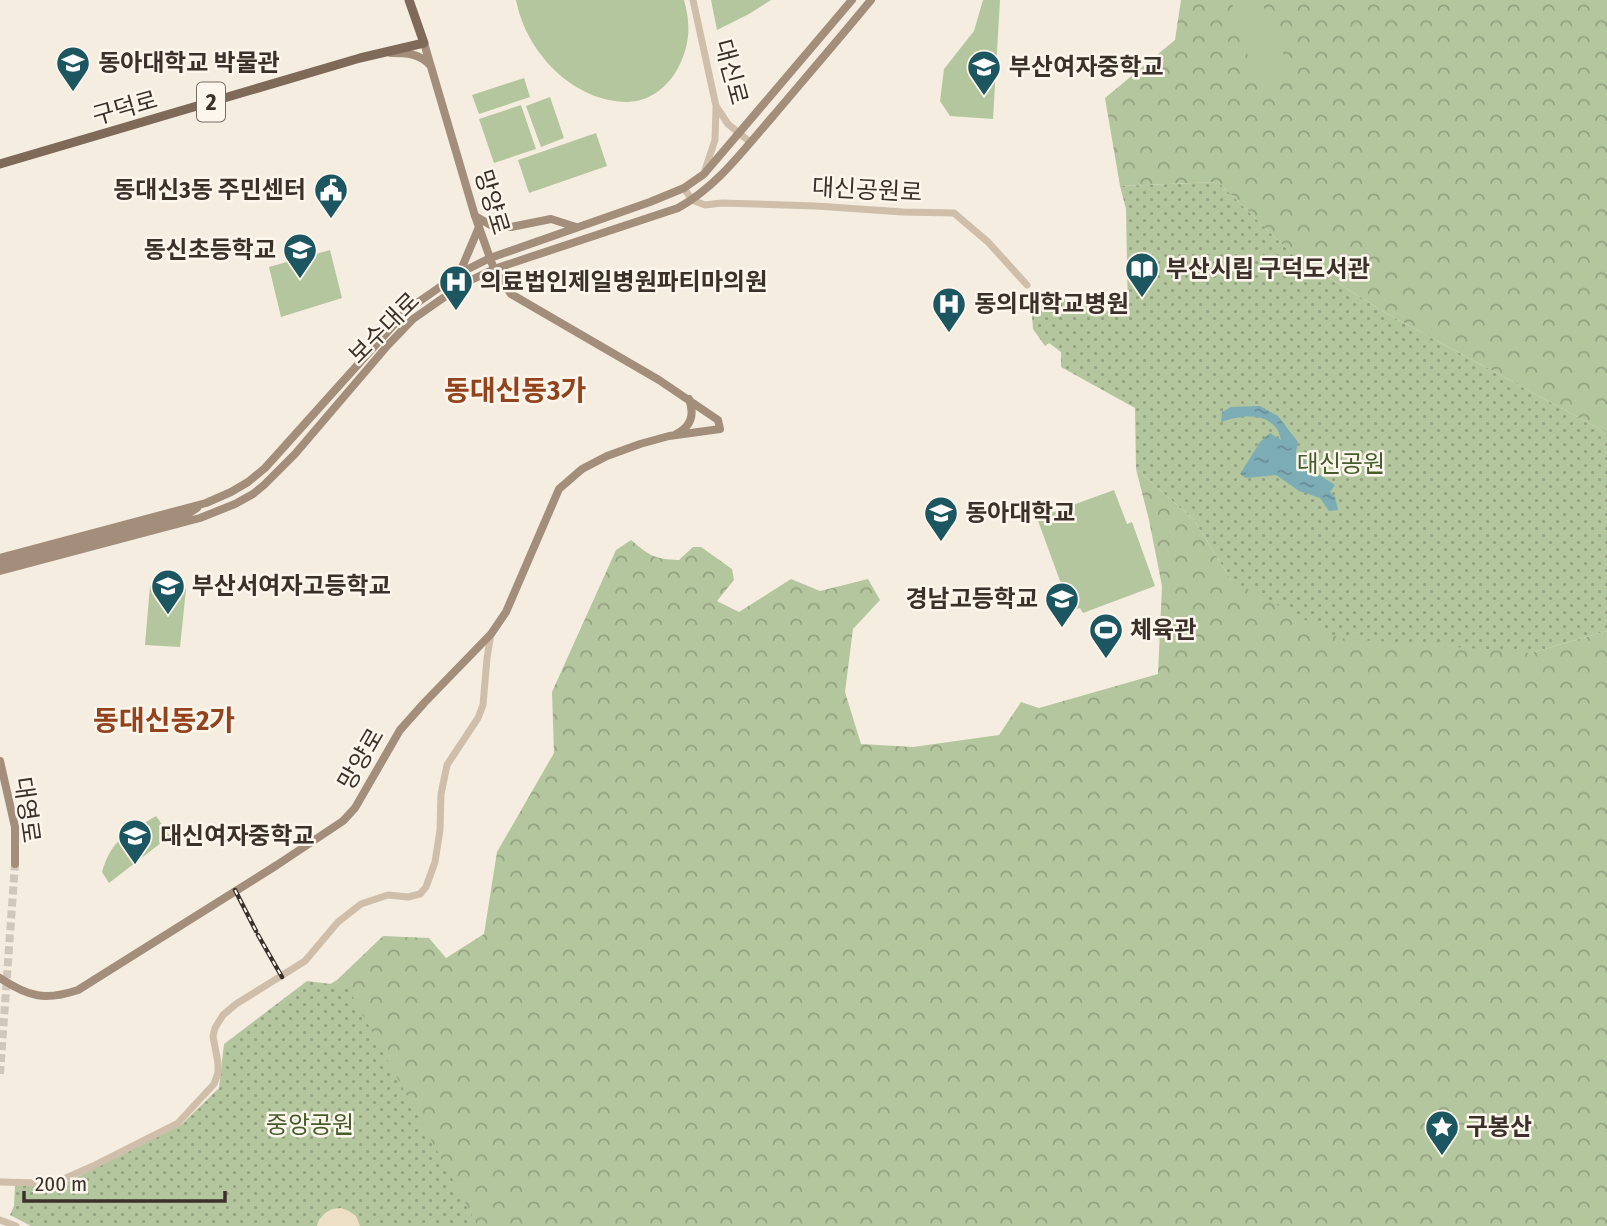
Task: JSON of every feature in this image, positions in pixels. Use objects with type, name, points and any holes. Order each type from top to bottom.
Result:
[{"type":"main road","name":"망양로","points":[[409,0],[475,216],[494,269],[511,294],[659,380],[718,420],[720,429],[669,436]]},
{"type":"main road","name":"보수대로","points":[[0,558],[206,503],[248,482],[265,468],[407,310],[460,273],[490,258],[650,202],[684,188],[704,174],[852,0]]},
{"type":"main road","name":"보수대로","points":[[0,569],[200,518],[253,494],[295,454],[413,319],[463,284],[494,269],[678,208],[714,183],[871,0]]},
{"type":"main road","name":"구덕로","points":[[0,164],[381,53],[424,43]]},
{"type":"main road","points":[[381,53],[411,54],[421,57],[430,65]]},
{"type":"main road","points":[[475,216],[494,227],[511,227],[551,219],[577,227]]},
{"type":"main road","points":[[460,273],[479,227]]},
{"type":"main road","points":[[373,346],[382,341],[385,344],[381,354]]},
{"type":"main road","name":"망양로","points":[[0,978],[17,989],[40,997],[58,996],[78,990],[343,821],[355,808],[400,730],[491,634],[506,612],[559,489],[582,469],[607,456],[681,432],[690,423],[693,414],[689,400]]},
{"type":"main road","points":[[0,569],[7,562],[185,516],[206,503]]},
{"type":"main road","name":"대영로","points":[[0,761],[15,827],[15,864]]},
{"type":"street","name":"대신로","points":[[693,0],[716,106],[728,124],[751,142]]},
{"type":"street","points":[[704,174],[715,141],[716,106]]},
{"type":"street","points":[[684,188],[692,200]]},
{"type":"street","name":"대신공원로","points":[[692,200],[705,205],[802,206],[954,213],[988,242],[1027,285]]},
{"type":"street","points":[[0,1182],[59,1181],[178,1123],[214,1084],[218,1073],[215,1028],[223,1015],[305,961],[338,922],[362,904],[388,895],[408,897],[420,894],[426,887],[435,862],[440,830],[441,794],[447,765],[478,718],[483,705],[491,634]]},
{"type":"street","points":[[0,1220],[16,1226]]},
{"type":"green space","points":[[516,0],[684,0],[688,18],[685,51],[674,75],[657,92],[635,101],[607,99],[570,83],[541,55],[521,19]]},
{"type":"green space","points":[[711,0],[771,0],[717,30]]},
{"type":"green space","points":[[983,0],[1000,0],[993,119],[950,116],[940,101],[944,69],[974,31]]},
{"type":"green space","points":[[1181,0],[1607,0],[1607,433],[1384,312],[1293,255],[1218,182],[1120,186],[1105,98],[1175,40]]},
{"type":"green space","points":[[1231,0],[1261,0],[1287,63],[1283,79],[1257,85]]},
{"type":"green space","points":[[524,78],[530,97],[479,114],[472,95]]},
{"type":"green space","points":[[550,97],[564,138],[541,147],[526,106]]},
{"type":"green space","points":[[521,105],[536,149],[494,163],[479,119]]},
{"type":"green space","points":[[596,133],[607,166],[529,193],[518,160]]},
{"type":"green space","name":"대신공원","points":[[1218,182],[1293,255],[1384,312],[1607,433],[1607,631],[1531,653],[1339,638],[1231,580],[1194,520],[1136,469],[1135,408],[1061,367],[1061,352],[1049,343],[1045,346],[1033,329],[1032,316],[1048,294],[1128,315],[1126,209],[1120,186]]},
{"type":"green space","points":[[330,250],[342,298],[281,317],[269,267]]},
{"type":"green space","points":[[1136,469],[1194,520],[1231,580],[1531,653],[1607,631],[1607,1226],[387,1226],[65,1191],[217,1111],[250,1033],[337,980],[383,936],[429,938],[446,958],[484,934],[497,852],[554,753],[552,692],[616,550],[631,540],[653,556],[679,560],[693,547],[701,547],[732,569],[734,580],[717,601],[739,612],[791,579],[820,591],[868,579],[880,600],[853,629],[845,692],[861,744],[913,747],[999,735],[1021,702],[1039,708],[1158,674],[1162,586]]},
{"type":"green space","points":[[1114,490],[1127,524],[1132,522],[1155,586],[1083,613],[1080,608],[1071,611],[1037,518]]},
{"type":"green space","points":[[150,586],[186,589],[180,647],[145,645]]},
{"type":"green space","points":[[156,816],[170,836],[109,883],[102,872],[111,851],[122,838]]},
{"type":"green space","name":"중앙공원","points":[[307,981],[347,986],[478,1226],[31,1226],[10,1215],[14,1206],[15,1186],[65,1183],[181,1125],[219,1088],[224,1044]]},
{"type":"shaded area","points":[[341,1208],[356,1216],[360,1226],[317,1226],[325,1213]]},
{"type":"water","points":[[1260,406],[1278,416],[1298,442],[1296,453],[1305,460],[1307,467],[1335,485],[1330,492],[1335,497],[1338,510],[1329,511],[1320,498],[1299,491],[1276,475],[1246,478],[1240,474],[1260,442],[1270,433],[1281,440],[1280,436],[1272,423],[1265,419],[1250,416],[1221,422],[1222,412],[1231,407]]},
{"type":"tunnel","points":[[0,1074],[15,864]]},
{"type":"railway","points":[[235,890],[256,931]]},
{"type":"railway","points":[[258,935],[282,977]]},
{"type":"place","name":"동아대학교 박물관","points":[[73,93]]},
{"type":"place","name":"부산여자중학교","points":[[984,97]]},
{"type":"place","name":"동대신3동 주민센터","points":[[331,220]]},
{"type":"place","name":"동신초등학교","points":[[300,280]]},
{"type":"place","name":"부산시립 구덕도서관","points":[[1142,299]]},
{"type":"place","name":"의료법인제일병원파티마의원","points":[[456,312]]},
{"type":"place","name":"동의대학교병원","points":[[949,334]]},
{"type":"place","name":"동아대학교","points":[[941,543]]},
{"type":"place","name":"부산서여자고등학교","points":[[168,616]]},
{"type":"place","name":"경남고등학교","points":[[1062,629]]},
{"type":"place","name":"체육관","points":[[1106,660]]},
{"type":"place","name":"대신여자중학교","points":[[135,866]]},
{"type":"place","name":"구봉산","points":[[1442,1157]]},
{"type":"district","name":"동대신동3가","points":[[515,390]]},
{"type":"district","name":"동대신동2가","points":[[164,720]]}]
